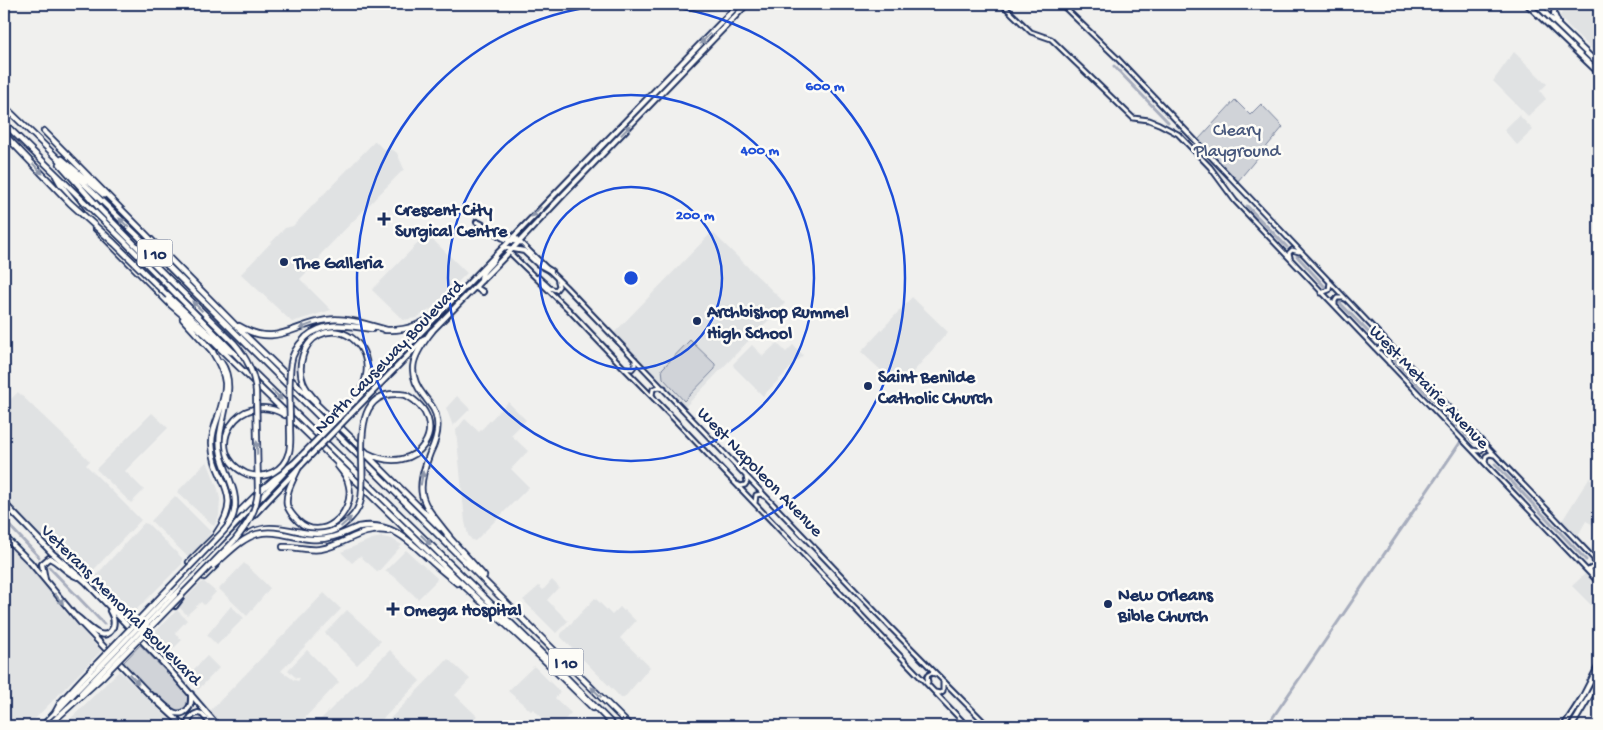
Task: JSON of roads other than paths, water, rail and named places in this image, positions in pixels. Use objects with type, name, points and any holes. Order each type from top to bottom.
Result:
[{"type":"highway","name":"I 10","points":[[4,106],[630,726]]},
{"type":"highway","name":"I 10","points":[[4,123],[235,354],[553,664],[614,726]]},
{"type":"highway","points":[[44,131],[323,410]]},
{"type":"highway","points":[[4,134],[70,203],[225,349],[235,354]]},
{"type":"highway","points":[[38,139],[77,171],[132,221]]},
{"type":"highway","points":[[38,139],[101,210],[244,354],[255,379],[258,459],[257,503],[251,519],[243,530],[103,676],[48,726]]},
{"type":"highway","points":[[54,172],[61,185],[97,231],[171,305],[225,367],[229,387],[220,429],[219,445],[220,456],[234,492],[235,504],[234,514],[229,524],[217,538],[61,702],[55,713]]},
{"type":"highway","points":[[171,305],[204,334],[291,418],[345,475],[349,484],[348,504],[340,518],[332,525],[322,528],[311,528],[301,524],[293,516],[288,506],[288,496],[290,485],[298,469]]},
{"type":"highway","points":[[291,418],[277,411],[262,408],[240,414],[230,425],[225,441],[227,454],[233,464],[247,474],[260,477],[271,474],[282,465],[287,456],[290,440],[291,363],[296,350],[306,337],[314,331],[332,325],[404,330],[421,324],[441,310]]},
{"type":"highway","points":[[228,317],[248,331],[260,335],[282,334],[328,319],[345,320],[387,330]]},
{"type":"highway","points":[[432,331],[416,354],[413,372],[417,385],[434,408],[437,419],[436,437],[420,485],[424,502],[449,536],[502,598]]},
{"type":"highway","points":[[355,400],[366,376],[367,364],[362,348],[356,340],[342,333],[329,332],[318,336],[311,341],[303,352],[301,360],[302,380],[308,392],[367,456],[449,536]]},
{"type":"highway","points":[[212,351],[224,372],[225,390],[212,444],[215,460],[227,489],[229,500],[226,518],[216,534]]},
{"type":"highway","points":[[204,577],[244,536],[253,531],[265,527],[273,527],[320,535],[340,528],[356,512],[360,501],[362,490],[363,433],[365,415],[370,407],[387,394],[396,394],[406,395],[417,401],[425,411],[429,422],[429,434],[419,451],[411,456],[402,460],[391,461],[378,459],[367,453],[355,443]]},
{"type":"highway","points":[[327,454],[346,470],[459,582],[597,713],[614,726]]},
{"type":"highway","points":[[189,562],[216,534],[293,464]]},
{"type":"highway","points":[[197,579],[240,544],[257,534],[268,532],[310,540],[322,540],[335,537],[358,527],[378,526],[396,532],[421,551],[560,676]]},
{"type":"highway","points":[[283,547],[316,550],[331,546],[362,532],[380,530],[396,532]]},
{"type":"main road","name":"North Causeway Boulevard","points":[[293,464],[739,4]]},
{"type":"main road","name":"North Causeway Boulevard","points":[[42,726],[173,593],[214,555],[474,289],[747,4]]},
{"type":"main road","name":"West Metairie Avenue","points":[[1002,4],[1031,32],[1051,39],[1133,118],[1159,124],[1178,134],[1215,174],[1231,197],[1321,293],[1599,583]]},
{"type":"main road","name":"West Metairie Avenue","points":[[1061,4],[1116,57],[1599,564]]},
{"type":"main road","points":[[1527,4],[1599,73]]},
{"type":"main road","points":[[1536,4],[1599,65]]},
{"type":"main road","points":[[1555,4],[1554,14],[1560,27]]},
{"type":"main road","points":[[1215,174],[1221,168]]},
{"type":"main road","points":[[477,222],[487,226],[499,237],[509,241],[520,241]]},
{"type":"main road","name":"West Napoleon Avenue","points":[[514,235],[665,389],[766,497],[986,725]]},
{"type":"main road","name":"West Napoleon Avenue","points":[[504,247],[581,323],[967,726]]},
{"type":"main road","points":[[504,247],[524,251],[538,264],[551,271]]},
{"type":"main road","points":[[1291,260],[1289,253],[1292,250],[1302,253]]},
{"type":"main road","points":[[480,281],[481,274],[494,261],[496,254]]},
{"type":"main road","points":[[528,270],[532,271],[553,290],[558,289],[558,278]]},
{"type":"main road","points":[[474,276],[474,289],[483,292]]},
{"type":"main road","points":[[1321,293],[1329,290],[1330,282]]},
{"type":"main road","points":[[1336,308],[1334,303],[1337,298],[1343,298],[1348,301]]},
{"type":"main road","points":[[1374,348],[1383,346],[1384,339]]},
{"type":"main road","points":[[1389,364],[1388,354],[1395,353],[1400,357]]},
{"type":"main road","points":[[622,366],[632,369],[635,365],[634,358]]},
{"type":"main road","points":[[655,400],[652,395],[653,389],[659,387],[665,389]]},
{"type":"main road","points":[[1467,445],[1473,450],[1481,450],[1483,448],[1480,439]]},
{"type":"main road","points":[[1490,469],[1485,461],[1486,456],[1490,454],[1499,458]]},
{"type":"main road","points":[[736,484],[745,485],[747,482],[746,476]]},
{"type":"main road","points":[[756,505],[754,500],[756,495],[761,494],[766,497]]},
{"type":"main road","name":"North Causeway Boulevard","points":[[48,726],[123,650],[260,495]]},
{"type":"main road","name":"Veterans Memorial Boulevard","points":[[4,504],[52,553],[105,602],[218,726]]},
{"type":"main road","name":"Veterans Memorial Boulevard","points":[[4,536],[30,562],[72,614],[149,694],[184,726]]},
{"type":"main road","points":[[175,606],[214,555]]},
{"type":"main road","points":[[47,583],[43,574],[42,564],[49,558],[72,575],[80,577]]},
{"type":"main road","points":[[1586,569],[1595,566],[1593,558]]},
{"type":"main road","points":[[1586,569],[1599,574]]},
{"type":"main road","points":[[1594,578],[1599,574]]},
{"type":"main road","points":[[72,614],[98,634],[106,634],[112,628],[114,621],[105,602]]},
{"type":"main road","points":[[1564,726],[1582,698],[1599,665]]},
{"type":"main road","points":[[929,685],[928,675],[936,674]]},
{"type":"main road","points":[[1572,726],[1599,680]]},
{"type":"main road","points":[[934,692],[942,692],[944,682]]},
{"type":"main road","points":[[149,694],[157,698],[176,714],[182,713],[189,708],[191,704],[190,694]]},
{"type":"main road","points":[[188,726],[191,716],[198,713],[202,714],[213,726]]},
{"type":"waterway","points":[[1114,66],[1168,122]]},
{"type":"waterway","points":[[1247,206],[1287,247]]},
{"type":"waterway","points":[[1297,256],[1326,288]]},
{"type":"waterway","points":[[1339,302],[1377,341]]},
{"type":"waterway","points":[[1394,360],[1473,442]]},
{"type":"waterway","points":[[1267,726],[1466,434]]},
{"type":"waterway","points":[[1495,464],[1586,560]]},
{"type":"waterway","points":[[4,520],[39,557]]},
{"type":"waterway","points":[[49,567],[104,624]]},
{"type":"place","name":"Crescent City Surgical Centre","points":[[384,219]]},
{"type":"place","name":"The Galleria","points":[[284,262]]},
{"type":"place","name":"Archbishop Rummel High School","points":[[697,321]]},
{"type":"place","name":"Saint Benilde Catholic Church","points":[[868,386]]},
{"type":"place","name":"New Orleans Bible Church","points":[[1108,604]]},
{"type":"place","name":"Omega Hospital","points":[[393,609]]},
{"type":"park label","name":"Cleary Playground","points":[[1237,139]]}]
